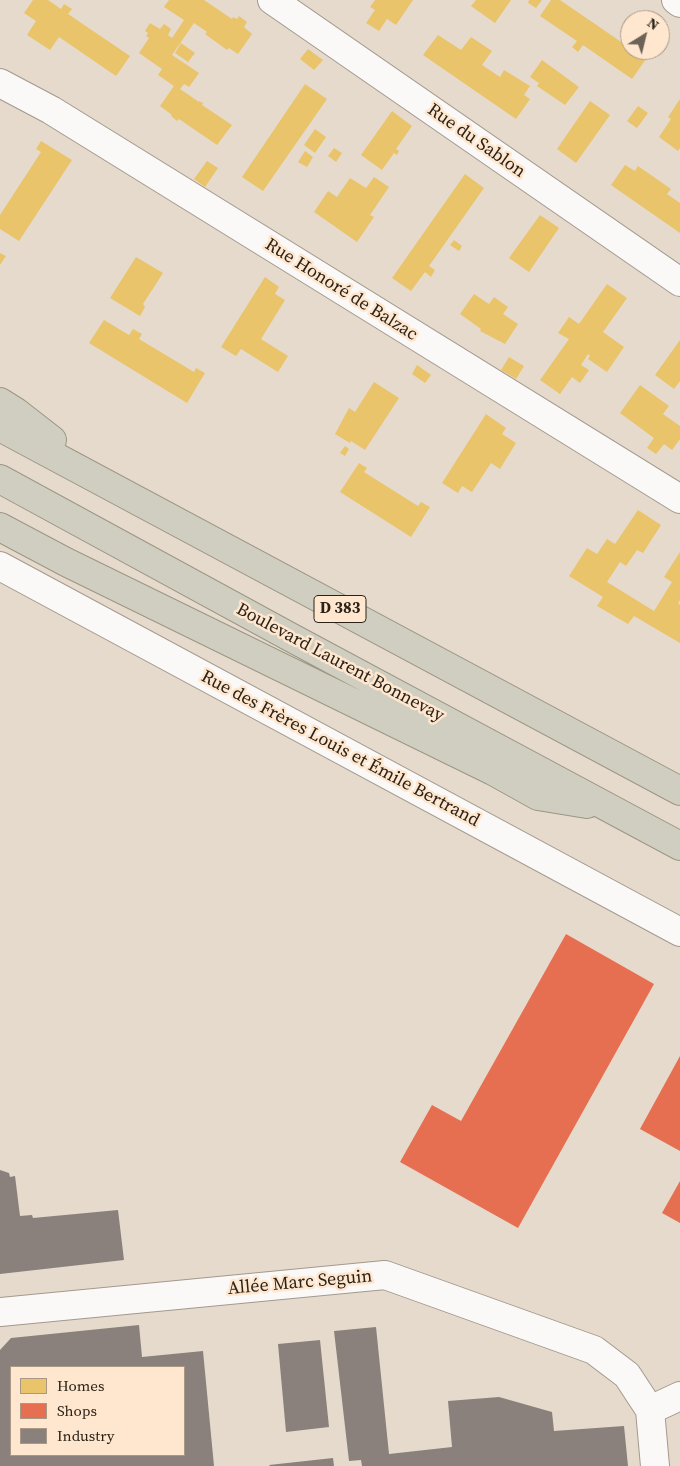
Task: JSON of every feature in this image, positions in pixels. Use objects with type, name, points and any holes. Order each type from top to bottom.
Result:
[{"type":"highway","points":[[0,402],[16,412],[107,485]]},
{"type":"highway","name":"D 383","points":[[0,427],[680,791]]},
{"type":"highway","name":"Boulevard Laurent Bonnevay","points":[[0,479],[680,846]]},
{"type":"highway","points":[[0,527],[66,562],[493,771],[538,796],[608,807]]},
{"type":"street","name":"Rue du Sablon","points":[[272,0],[680,282]]},
{"type":"street","points":[[676,0],[680,3]]},
{"type":"street","name":"Rue Honoré de Balzac","points":[[0,83],[51,110],[680,498]]},
{"type":"street","name":"Rue des Frères Louis et Émile Bertrand","points":[[0,566],[680,932]]},
{"type":"street","name":"Allée Marc Seguin","points":[[0,1312],[385,1275],[594,1350],[627,1375],[650,1410]]},
{"type":"street","points":[[656,1466],[650,1410],[680,1396]]},
{"type":"building: Homes","points":[[33,0],[48,0],[61,9],[64,4],[72,9],[68,14],[130,56],[116,76],[59,37],[50,50],[27,35],[36,21],[24,13]]},
{"type":"building: Homes","points":[[169,0],[204,0],[232,19],[233,17],[237,19],[239,16],[247,22],[244,27],[252,34],[238,54],[229,48],[227,50],[205,34],[207,32],[194,23],[172,55],[199,73],[189,87],[184,84],[180,89],[203,103],[202,105],[232,125],[217,145],[179,119],[177,121],[160,106],[174,86],[158,75],[162,69],[139,53],[149,38],[146,36],[148,33],[145,31],[150,23],[160,29],[164,24],[171,29],[168,35],[172,38],[184,20],[164,7]]},
{"type":"building: Homes","points":[[375,0],[413,0],[396,25],[387,19],[379,31],[366,23],[375,10],[370,7]]},
{"type":"building: Homes","points":[[476,0],[511,0],[495,23],[471,6]]},
{"type":"building: Homes","points":[[529,0],[542,0],[536,8],[528,3]]},
{"type":"building: Homes","points":[[551,0],[560,0],[620,41],[620,60],[645,60],[632,79],[583,45],[578,52],[572,47],[577,41],[540,16]]},
{"type":"building: Homes","points":[[438,35],[461,50],[471,37],[492,51],[482,65],[500,77],[504,70],[530,86],[524,95],[530,99],[516,119],[423,55]]},
{"type":"building: Homes","points":[[181,43],[195,53],[188,62],[175,53]]},
{"type":"building: Homes","points":[[308,49],[323,60],[314,70],[300,59]]},
{"type":"building: Homes","points":[[542,60],[579,87],[565,105],[537,86],[539,83],[530,77]]},
{"type":"building: Homes","points":[[305,84],[327,99],[263,191],[242,177]]},
{"type":"building: Homes","points":[[680,99],[680,148],[678,151],[659,137],[671,119],[668,117]]},
{"type":"building: Homes","points":[[590,101],[610,115],[576,163],[557,149]]},
{"type":"building: Homes","points":[[638,106],[648,113],[637,128],[627,121]]},
{"type":"building: Homes","points":[[392,111],[412,126],[396,149],[399,151],[397,155],[394,153],[382,170],[361,155]]},
{"type":"building: Homes","points":[[315,129],[326,137],[315,153],[304,145]]},
{"type":"building: Homes","points":[[41,141],[72,160],[19,241],[0,229],[0,215],[41,152],[36,149]]},
{"type":"building: Homes","points":[[334,148],[342,153],[336,162],[328,156]]},
{"type":"building: Homes","points":[[305,151],[313,157],[307,167],[298,162]]},
{"type":"building: Homes","points":[[207,161],[218,168],[205,187],[194,179]]},
{"type":"building: Homes","points":[[625,165],[635,171],[638,166],[671,189],[667,194],[680,203],[680,233],[611,185]]},
{"type":"building: Homes","points":[[465,174],[484,188],[429,266],[435,270],[431,277],[425,272],[411,291],[392,278]]},
{"type":"building: Homes","points":[[374,177],[389,187],[370,215],[374,217],[357,242],[314,212],[328,191],[337,197],[350,178],[366,188]]},
{"type":"building: Homes","points":[[540,215],[559,228],[529,272],[509,258]]},
{"type":"building: Homes","points":[[454,240],[462,246],[459,251],[450,245]]},
{"type":"building: Homes","points":[[0,253],[6,256],[0,265]]},
{"type":"building: Homes","points":[[136,257],[163,273],[143,304],[145,307],[140,316],[110,298]]},
{"type":"building: Homes","points":[[265,277],[279,287],[275,294],[285,300],[261,339],[288,356],[278,372],[241,349],[236,356],[221,347]]},
{"type":"building: Homes","points":[[607,284],[627,298],[603,332],[624,347],[607,372],[588,359],[590,356],[588,354],[581,365],[589,370],[580,383],[572,377],[560,394],[540,380],[569,339],[558,333],[569,317],[579,324]]},
{"type":"building: Homes","points":[[474,294],[489,304],[494,297],[508,307],[503,314],[518,324],[505,344],[480,331],[481,329],[460,314]]},
{"type":"building: Homes","points":[[104,320],[129,335],[133,329],[142,334],[139,339],[194,372],[196,368],[205,373],[187,403],[89,343]]},
{"type":"building: Homes","points":[[680,340],[680,381],[674,389],[655,375]]},
{"type":"building: Homes","points":[[509,357],[524,366],[516,379],[501,370]]},
{"type":"building: Homes","points":[[417,365],[431,375],[425,383],[412,374]]},
{"type":"building: Homes","points":[[374,382],[399,398],[365,450],[335,434],[349,408],[355,412]]},
{"type":"building: Homes","points":[[640,385],[669,406],[663,414],[680,426],[680,439],[672,450],[664,444],[656,454],[647,448],[654,438],[620,413]]},
{"type":"building: Homes","points":[[486,414],[506,428],[502,434],[516,443],[500,469],[491,463],[472,492],[462,486],[458,493],[442,483]]},
{"type":"building: Homes","points":[[345,446],[349,449],[345,456],[340,453]]},
{"type":"building: Homes","points":[[359,463],[367,468],[364,472],[418,506],[421,502],[430,507],[411,537],[340,492]]},
{"type":"building: Homes","points":[[638,510],[661,525],[643,553],[637,550],[626,566],[620,562],[607,582],[654,611],[672,582],[664,577],[680,552],[680,600],[678,603],[680,605],[680,643],[634,616],[628,624],[597,606],[603,597],[569,576],[587,548],[597,554],[607,539],[615,544]]},
{"type":"building: Shops","points":[[566,934],[654,984],[518,1228],[400,1162],[432,1105],[461,1121]]},
{"type":"building: Shops","points":[[680,1056],[680,1151],[640,1129]]},
{"type":"building: Shops","points":[[680,1181],[680,1223],[662,1213]]},
{"type":"building: Industry","points":[[0,1170],[9,1173],[10,1177],[15,1176],[20,1216],[32,1215],[33,1218],[118,1210],[124,1260],[0,1274]]},
{"type":"building: Industry","points":[[139,1325],[142,1357],[203,1351],[214,1466],[0,1466],[0,1350],[11,1338]]},
{"type":"building: Industry","points":[[376,1327],[389,1454],[452,1447],[448,1401],[499,1397],[552,1412],[554,1431],[624,1426],[628,1466],[362,1466],[361,1460],[349,1461],[334,1331]]},
{"type":"building: Industry","points":[[320,1340],[329,1427],[286,1432],[278,1344]]},
{"type":"building: Industry","points":[[333,1458],[334,1466],[269,1465]]}]
